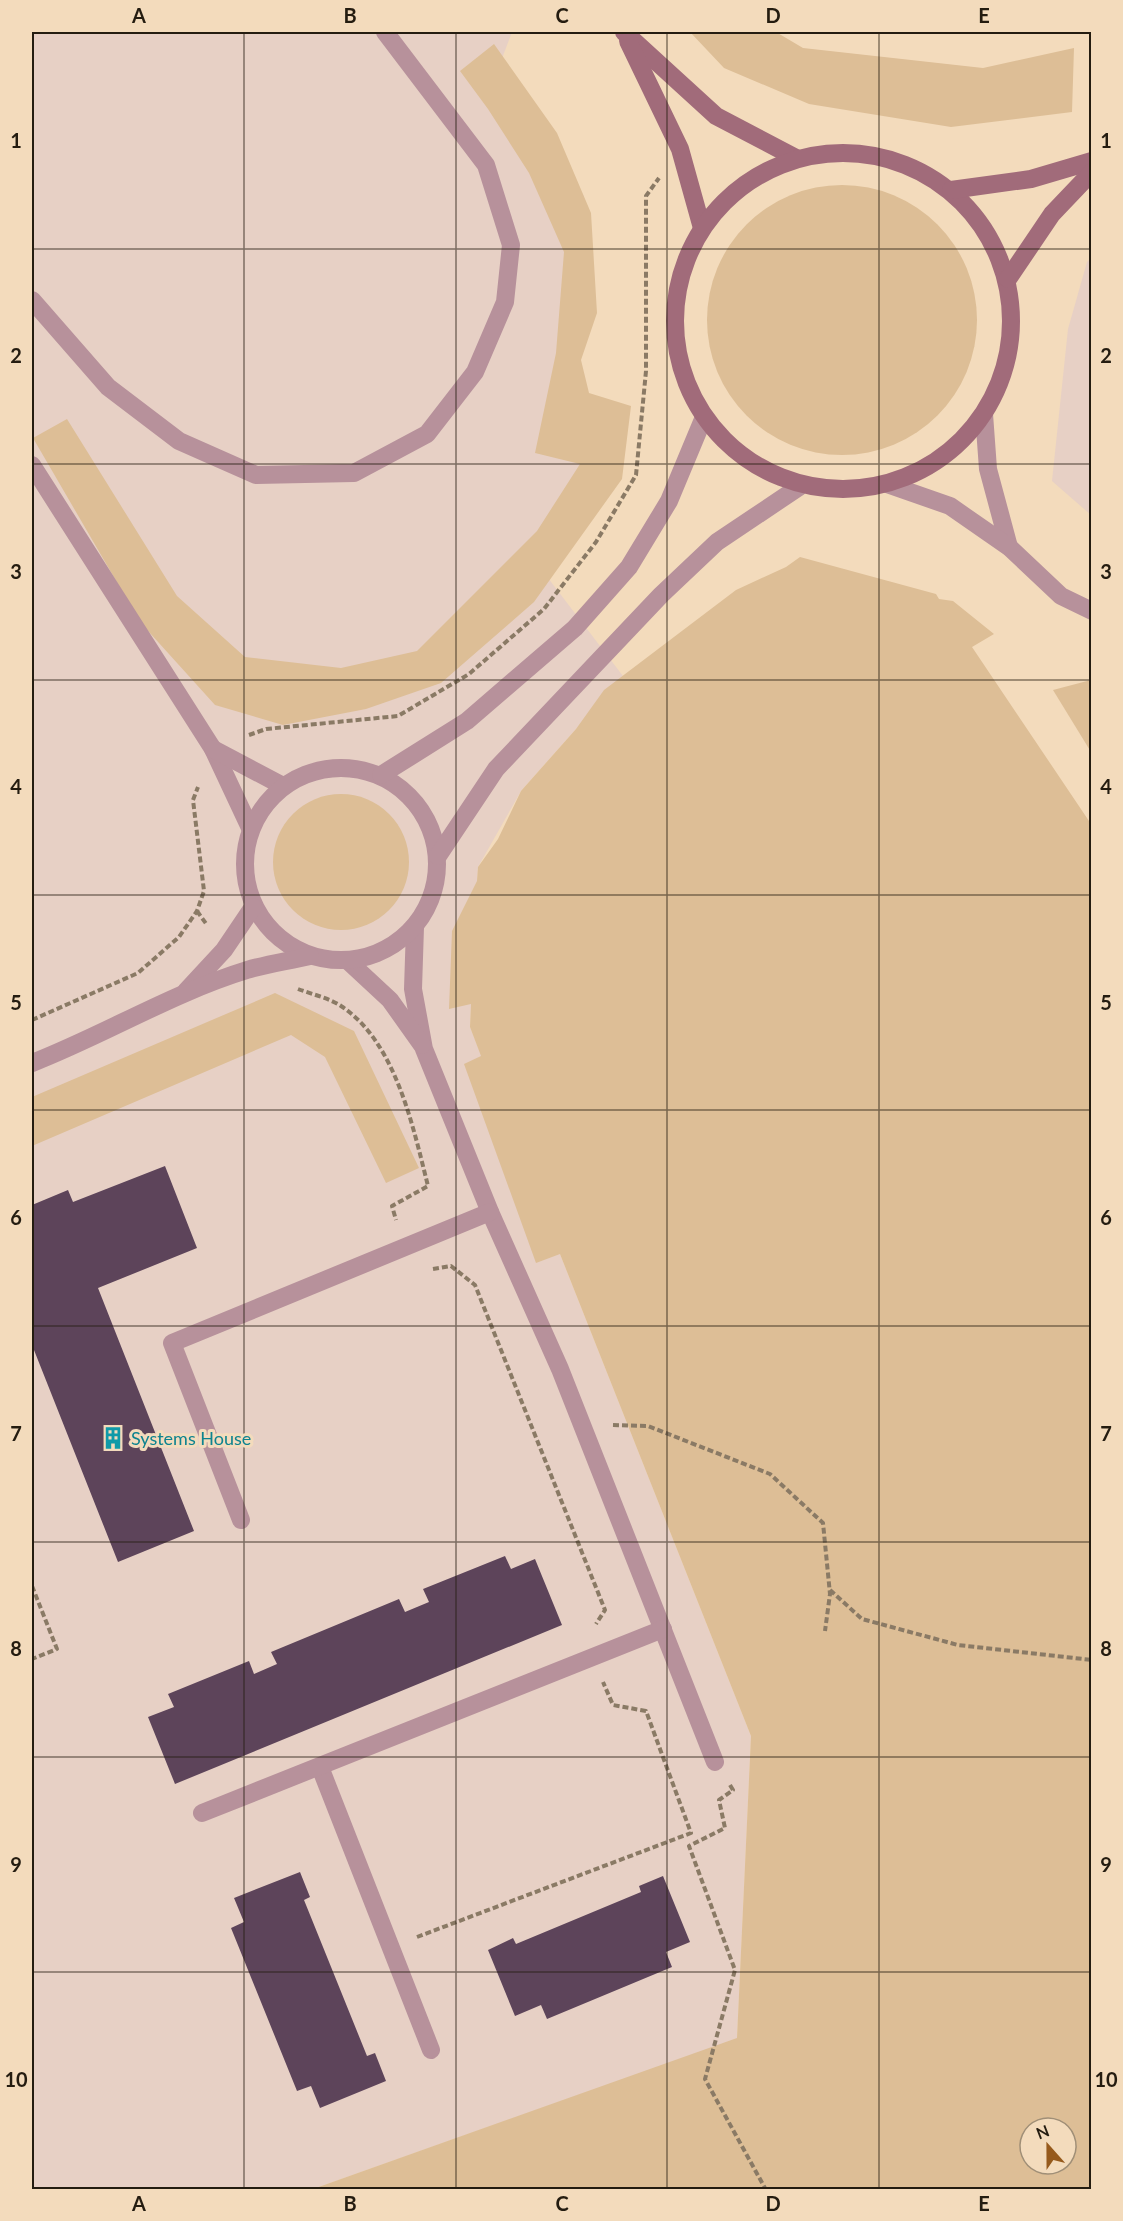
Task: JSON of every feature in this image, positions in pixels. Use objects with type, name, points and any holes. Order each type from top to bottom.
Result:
[{"type":"street","points":[[32,300],[108,387],[179,441],[256,475],[354,473],[427,434],[475,372],[505,303],[511,245],[486,165],[385,32]]},
{"type":"street","points":[[624,32],[680,149],[702,228]]},
{"type":"street","points":[[624,32],[716,117],[796,158]]},
{"type":"street","points":[[850,152],[904,163],[951,190],[986,230],[1008,279],[1010,349],[984,414],[942,458],[887,484],[840,489],[799,487],[744,457],[704,417],[682,372],[674,323],[681,273],[702,228],[743,185],[796,158],[850,152]]},
{"type":"street","points":[[951,190],[1031,179],[1092,161]]},
{"type":"street","points":[[1008,279],[1052,214],[1092,172]]},
{"type":"street","points":[[984,414],[988,469],[1009,547]]},
{"type":"street","points":[[381,775],[467,721],[575,628],[629,567],[664,510],[704,417]]},
{"type":"street","points":[[32,465],[213,749],[250,828]]},
{"type":"street","points":[[887,484],[950,506],[1009,547],[1060,596],[1092,611]]},
{"type":"street","points":[[438,855],[496,769],[661,595],[717,542],[799,487]]},
{"type":"street","points":[[213,749],[283,786]]},
{"type":"street","points":[[32,1062],[74,1046],[183,995],[247,970],[310,956],[348,961],[385,951],[415,927],[434,894],[438,855],[434,836],[426,816],[398,785],[381,775],[356,768],[330,768],[306,774],[283,786],[264,805],[250,828],[244,854],[245,881],[254,907],[276,937],[310,956]]},
{"type":"street","points":[[183,995],[224,950],[254,907]]},
{"type":"street","points":[[415,927],[414,989],[424,1049],[490,1212],[582,1424],[715,1762]]},
{"type":"street","points":[[348,961],[390,1000],[424,1049]]},
{"type":"street","points":[[241,1520],[172,1343],[490,1212]]},
{"type":"street","points":[[201,1814],[663,1629]]},
{"type":"street","points":[[320,1767],[431,2050]]},
{"type":"path","points":[[32,1020],[138,972],[179,937],[197,911],[204,891],[193,800],[213,749],[266,729],[398,716],[469,674],[544,609],[583,558],[636,475],[646,371],[646,196],[680,149]]},
{"type":"path","points":[[197,911],[224,950]]},
{"type":"path","points":[[290,986],[341,1005],[367,1029],[403,1090],[428,1186],[392,1206],[404,1248],[419,1270],[452,1266],[475,1285],[605,1610],[586,1642],[613,1705],[646,1712],[691,1833],[391,1947]]},
{"type":"path","points":[[582,1424],[648,1426],[770,1474],[823,1523],[829,1590],[825,1631]]},
{"type":"path","points":[[32,1586],[57,1649],[32,1659]]},
{"type":"path","points":[[829,1590],[862,1619],[958,1645],[1092,1660]]},
{"type":"path","points":[[715,1762],[733,1790],[718,1800],[725,1828],[690,1846],[735,1970],[705,2079],[766,2190]]},
{"type":"shaded area","points":[[32,32],[512,32],[495,77],[584,196],[575,416],[603,458],[535,561],[623,676],[521,791],[478,867],[470,1027],[751,1736],[737,2039],[313,2189],[32,2190]]},
{"type":"shaded area","points":[[690,32],[776,32],[803,48],[983,68],[1074,48],[1072,112],[951,127],[809,104],[724,68]]},
{"type":"shaded area","points":[[494,44],[557,133],[591,213],[597,313],[581,360],[589,393],[631,406],[622,479],[534,602],[441,683],[366,709],[283,725],[215,705],[140,622],[33,438],[67,419],[177,596],[245,657],[341,668],[417,651],[537,531],[580,464],[535,453],[556,353],[564,252],[529,173],[488,109],[460,71]]},
{"type":"shaded area","points":[[842,185],[881,191],[906,201],[937,225],[961,256],[971,281],[977,320],[971,359],[961,384],[937,415],[906,439],[881,449],[842,455],[803,449],[778,439],[747,415],[723,384],[713,359],[707,320],[713,281],[723,256],[747,225],[778,201],[803,191]]},
{"type":"shaded area","points":[[1091,258],[1091,515],[1052,481],[1068,329],[1087,262]]},
{"type":"shaded area","points":[[800,557],[936,594],[939,599],[953,601],[994,634],[972,647],[1091,824],[1091,2189],[313,2189],[737,2038],[751,1736],[560,1254],[536,1263],[464,1064],[481,1056],[470,1027],[471,1004],[449,1009],[452,931],[477,881],[478,867],[498,839],[521,791],[576,729],[604,690],[736,590],[786,567]]},
{"type":"shaded area","points":[[1092,680],[1091,752],[1053,690]]},
{"type":"shaded area","points":[[341,794],[367,799],[379,805],[389,814],[398,824],[404,836],[409,862],[404,888],[398,900],[389,910],[379,919],[367,925],[341,930],[315,925],[303,919],[293,910],[284,900],[278,888],[273,862],[278,836],[284,824],[293,814],[303,805],[315,799]]},
{"type":"shaded area","points":[[275,993],[354,1031],[419,1168],[386,1183],[325,1057],[291,1035],[32,1146],[32,1097]]},
{"type":"building","name":"Systems House","points":[[165,1166],[197,1248],[98,1288],[194,1531],[118,1562],[32,1345],[32,1205],[68,1190],[73,1202]]},
{"type":"building","points":[[505,1556],[511,1569],[535,1559],[562,1625],[175,1784],[148,1717],[174,1707],[168,1694],[249,1661],[254,1674],[277,1664],[271,1652],[399,1599],[405,1612],[429,1602],[423,1589]]},
{"type":"building","points":[[300,1872],[310,1897],[304,1900],[367,2056],[375,2053],[386,2081],[320,2108],[311,2086],[297,2091],[231,1928],[244,1922],[234,1898]]},
{"type":"building","points":[[663,1876],[690,1942],[666,1952],[672,1967],[547,2019],[541,2005],[515,2016],[488,1950],[513,1938],[516,1944],[641,1892],[639,1886]]},
{"type":"place","name":"Systems House","points":[[113,1438]]}]
